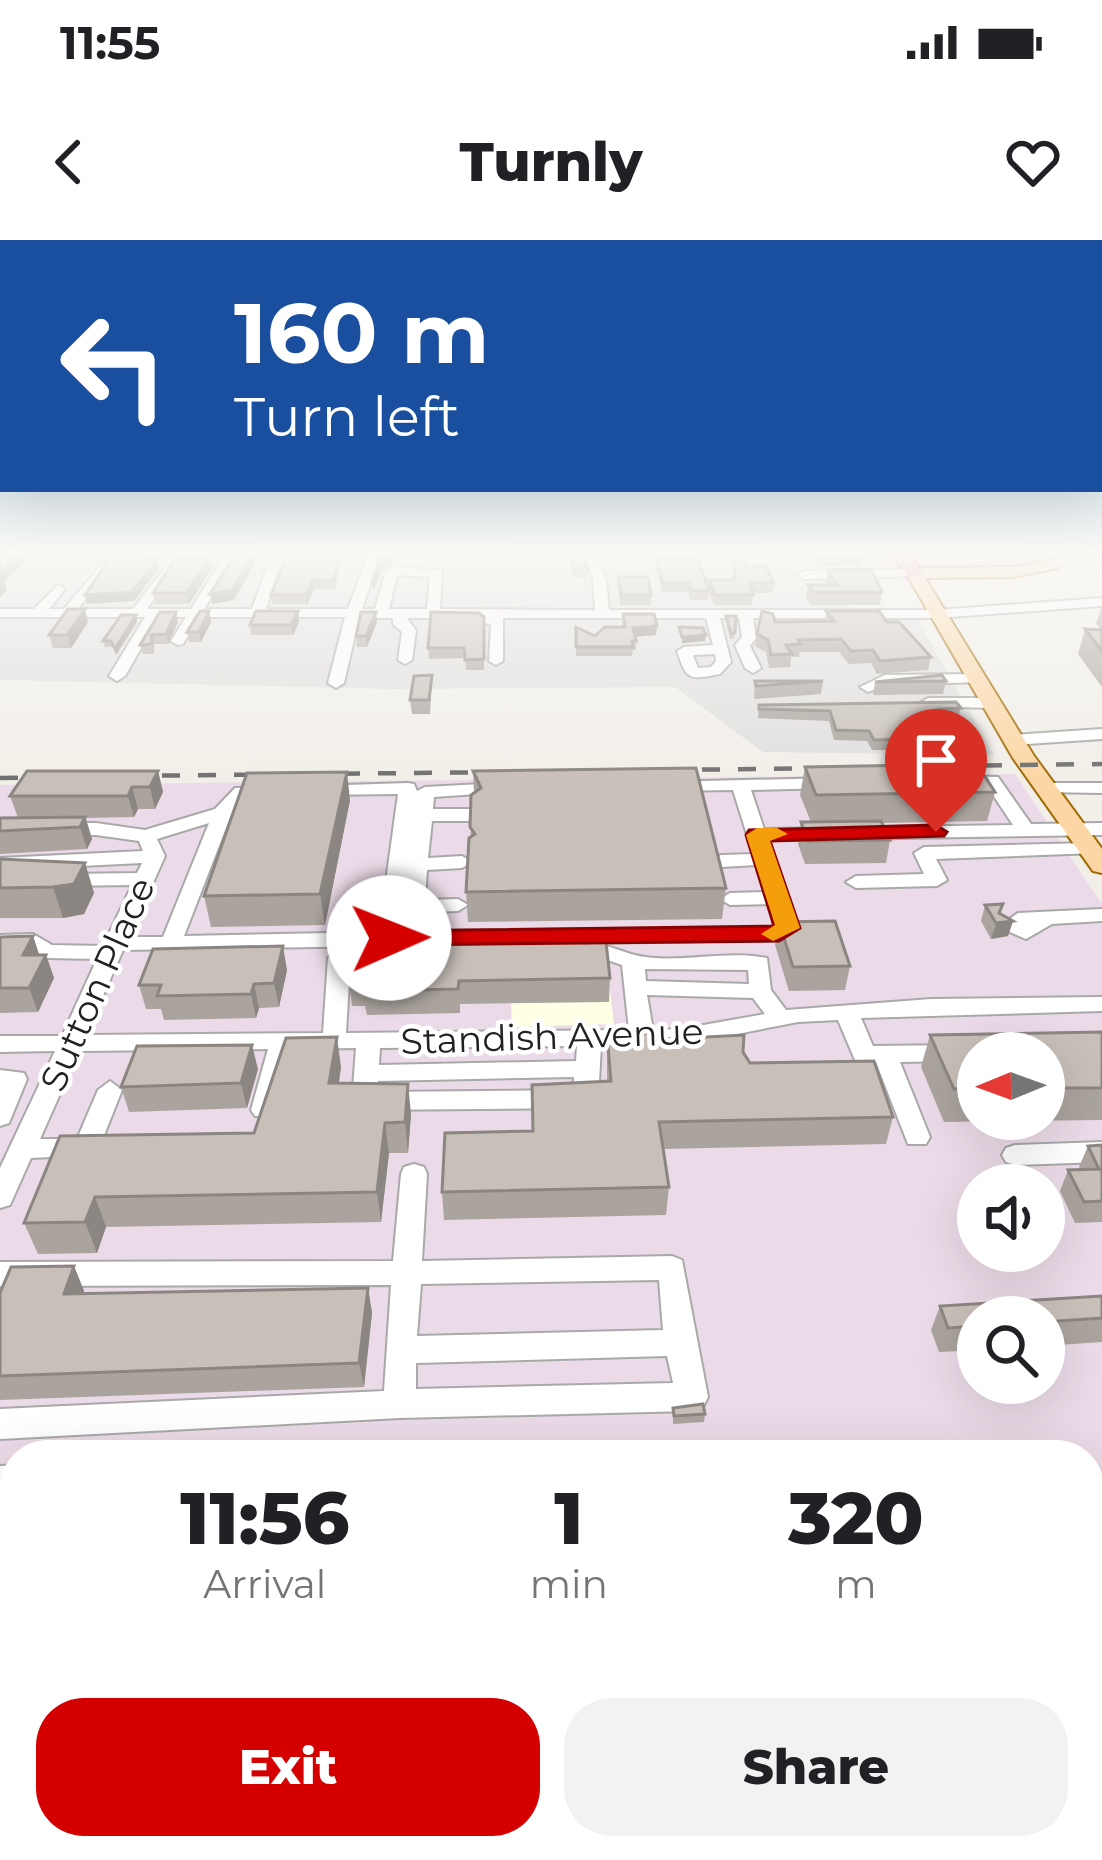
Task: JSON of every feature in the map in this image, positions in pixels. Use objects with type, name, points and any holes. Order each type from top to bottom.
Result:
[{"type":"main road","points":[[946,629],[1051,796],[1092,844]]},
{"type":"street","points":[[117,676],[146,629]]},
{"type":"street","points":[[178,641],[185,629]]},
{"type":"street","points":[[336,682],[349,629]]},
{"type":"street","points":[[405,629],[409,632],[405,661]]},
{"type":"street","points":[[496,661],[498,629]]},
{"type":"street","points":[[593,637],[594,629]]},
{"type":"street","points":[[716,629],[721,649]]},
{"type":"street","points":[[748,629],[749,638],[742,645],[753,668]]},
{"type":"street","points":[[880,674],[975,676]]},
{"type":"street","points":[[852,704],[871,696],[884,680],[975,676]]},
{"type":"street","points":[[898,704],[991,703]]},
{"type":"street","points":[[1014,740],[1102,734]]},
{"type":"street","points":[[946,782],[992,781],[1026,830]]},
{"type":"street","points":[[645,786],[854,783]]},
{"type":"street","points":[[0,940],[34,940],[47,950],[389,938],[779,934],[788,928],[740,784]]},
{"type":"street","points":[[171,943],[222,813],[241,792],[407,788],[404,907]]},
{"type":"street","points":[[389,938],[419,865],[425,793],[432,789],[527,788]]},
{"type":"street","points":[[1051,796],[1102,788]]},
{"type":"street","points":[[1051,796],[1102,803]]},
{"type":"street","points":[[0,864],[151,846],[222,813]]},
{"type":"street","points":[[424,815],[469,815]]},
{"type":"street","points":[[0,828],[96,829],[151,846]]},
{"type":"street","points":[[757,835],[1026,830],[1092,844]]},
{"type":"street","points":[[856,882],[937,880],[924,853],[1092,844]]},
{"type":"street","name":"Sutton Place","points":[[0,1198],[16,1145],[71,1045],[145,879],[151,846]]},
{"type":"street","points":[[721,861],[765,859]]},
{"type":"street","points":[[419,865],[462,862]]},
{"type":"street","points":[[0,881],[145,879]]},
{"type":"street","points":[[730,899],[778,898]]},
{"type":"street","points":[[404,907],[458,905]]},
{"type":"street","points":[[1045,919],[1102,915]]},
{"type":"street","points":[[334,1042],[339,958],[602,950],[634,962],[759,962],[760,992],[780,1018]]},
{"type":"street","points":[[634,962],[642,1038]]},
{"type":"street","points":[[635,988],[760,992]]},
{"type":"street","name":"Standish Avenue","points":[[0,1044],[681,1037],[780,1018],[846,1012],[1102,1004]]},
{"type":"street","points":[[846,1012],[874,1054],[916,1137]]},
{"type":"street","points":[[368,1042],[365,1100],[585,1099],[590,1039]]},
{"type":"street","points":[[260,1126],[282,1043]]},
{"type":"street","points":[[836,1073],[856,1072],[874,1054],[957,1052]]},
{"type":"street","points":[[16,1145],[98,1148],[110,1090]]},
{"type":"street","points":[[1015,1155],[1102,1152]]},
{"type":"street","points":[[400,1404],[414,1174]]},
{"type":"street","points":[[0,1274],[672,1268],[692,1397],[400,1404],[0,1424]]},
{"type":"street","points":[[400,1350],[680,1343]]},
{"type":"shaded area","points":[[0,629],[923,629],[994,755],[763,752],[675,687],[393,689],[0,680]]},
{"type":"shaded area","points":[[1015,774],[1102,904],[1102,1440],[0,1440],[0,785]]},
{"type":"shaded area","points":[[607,966],[614,1024],[512,1027],[510,969]]},
{"type":"building","points":[[54,629],[71,629],[67,635],[49,635]]},
{"type":"building","points":[[112,629],[128,629],[115,649],[111,641],[103,641]]},
{"type":"building","points":[[150,629],[168,629],[166,634],[151,635],[152,644],[140,645]]},
{"type":"building","points":[[430,629],[484,629],[484,659],[465,660],[464,648],[428,648]]},
{"type":"building","points":[[576,629],[595,636],[603,629],[633,629],[636,641],[633,647],[576,647]]},
{"type":"building","points":[[679,629],[703,629],[706,635],[682,637]]},
{"type":"building","points":[[758,629],[905,629],[931,657],[880,661],[873,650],[851,651],[841,639],[798,640],[801,644],[786,645],[792,654],[771,655],[768,640],[757,634]]},
{"type":"building","points":[[1085,629],[1102,630],[1102,651]]},
{"type":"building","points":[[432,675],[429,700],[410,700],[414,676]]},
{"type":"building","points":[[942,675],[946,681],[875,682]]},
{"type":"building","points":[[755,681],[823,681],[756,686]]},
{"type":"building","points":[[956,702],[961,708],[939,709],[953,729],[907,731],[912,739],[874,740],[869,731],[836,730],[830,711],[759,709],[759,705]]},
{"type":"building","points":[[977,764],[995,792],[816,795],[805,767]]},
{"type":"building","points":[[696,768],[726,888],[466,892],[469,838],[475,834],[470,827],[471,795],[481,788],[473,771]]},
{"type":"building","points":[[27,771],[158,771],[150,787],[132,787],[128,796],[10,796]]},
{"type":"building","points":[[347,772],[320,894],[204,896],[247,773]]},
{"type":"building","points":[[85,817],[80,827],[0,831],[0,818]]},
{"type":"building","points":[[881,821],[890,840],[808,841],[801,822]]},
{"type":"building","points":[[0,859],[85,863],[74,884],[0,888]]},
{"type":"building","points":[[1003,904],[999,913],[1013,921],[996,923],[985,905]]},
{"type":"building","points":[[835,921],[850,966],[793,967],[779,922]]},
{"type":"building","points":[[564,931],[570,937],[585,937],[585,943],[606,942],[610,978],[459,981],[458,989],[363,991],[365,982],[349,982],[352,946],[565,942]]},
{"type":"building","points":[[33,936],[23,955],[46,955],[29,988],[0,988],[0,937]]},
{"type":"building","points":[[283,946],[274,983],[254,984],[251,994],[157,996],[161,985],[139,985],[153,949]]},
{"type":"building","points":[[1102,1032],[1102,1088],[1065,1088],[1065,1033]]},
{"type":"building","points":[[607,1033],[666,1033],[667,1039],[744,1035],[743,1052],[750,1063],[874,1061],[893,1117],[659,1122],[669,1187],[442,1192],[445,1133],[533,1131],[532,1085],[611,1081]]},
{"type":"building","points":[[930,1035],[957,1035],[957,1089],[954,1089]]},
{"type":"building","points":[[337,1037],[329,1083],[408,1084],[405,1122],[385,1123],[377,1192],[95,1197],[85,1222],[24,1223],[60,1136],[254,1133],[286,1038]]},
{"type":"building","points":[[252,1045],[241,1083],[121,1087],[137,1046]]},
{"type":"building","points":[[1102,1145],[1102,1201],[1084,1202],[1068,1170],[1099,1169],[1088,1146]]},
{"type":"building","points":[[74,1266],[64,1294],[368,1288],[359,1363],[0,1376],[0,1293],[11,1267]]},
{"type":"building","points":[[1102,1296],[1102,1318],[1065,1321],[1065,1298]]},
{"type":"building","points":[[957,1305],[957,1327],[948,1328],[940,1306]]},
{"type":"building","points":[[703,1404],[705,1414],[674,1416],[673,1408]]},
{"type":"railway","points":[[948,766],[1102,764]]},
{"type":"railway","points":[[666,770],[840,768]]},
{"type":"railway","points":[[126,776],[504,772]]},
{"type":"railway","points":[[0,778],[54,777]]},
{"type":"slow traffic","points":[[773,934],[788,928],[757,835],[777,834]]},
{"type":"route","points":[[389,938],[779,934],[788,928],[757,835],[936,832]]}]
